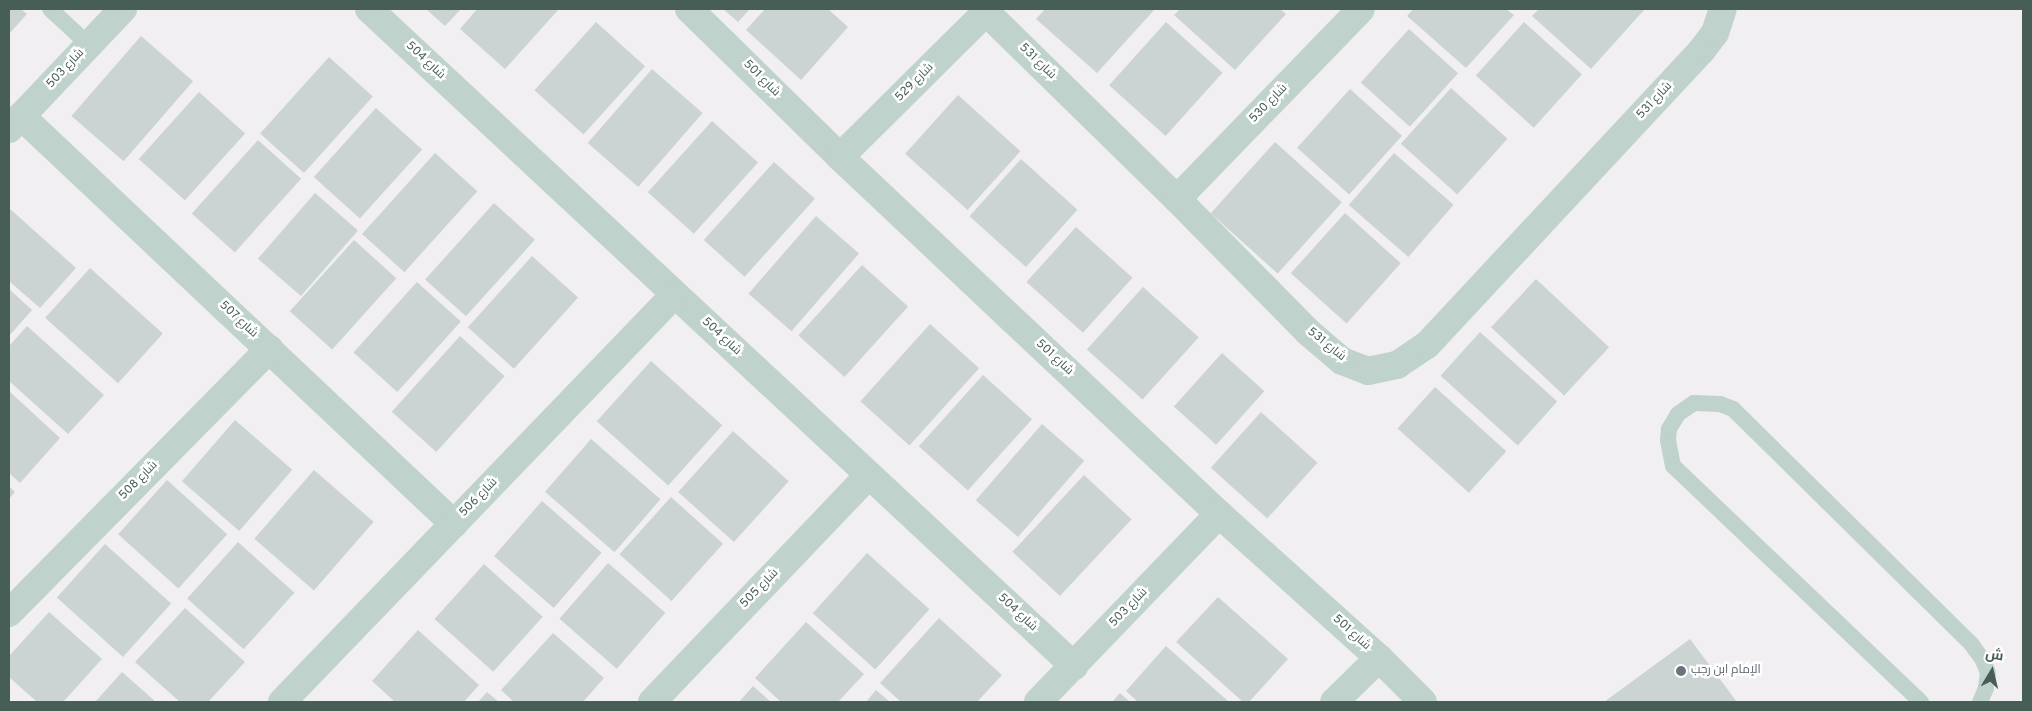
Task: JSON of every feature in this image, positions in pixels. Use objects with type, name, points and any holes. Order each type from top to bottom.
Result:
[{"type":"street","name":"شارع 503","points":[[15,123],[123,9]]},
{"type":"street","name":"شارع 504","points":[[369,9],[1074,666]]},
{"type":"street","name":"شارع 501","points":[[689,9],[840,157],[1219,514],[1379,658],[1424,702]]},
{"type":"street","name":"شارع 530","points":[[1177,199],[1360,9]]},
{"type":"street","name":"شارع 531","points":[[988,10],[1308,332],[1342,361],[1368,372],[1397,365],[1426,345],[1702,50],[1715,33],[1723,9]]},
{"type":"street","name":"شارع 529","points":[[840,157],[988,10]]},
{"type":"street","name":"شارع 507","points":[[15,123],[269,349],[454,524]]},
{"type":"street","name":"شارع 506","points":[[282,702],[675,294]]},
{"type":"street","name":"شارع 508","points":[[9,612],[269,349]]},
{"type":"street","name":"شارع 505","points":[[652,702],[869,475]]},
{"type":"street","name":"شارع 503","points":[[1038,702],[1219,514]]},
{"type":"street","points":[[1334,702],[1379,658]]},
{"type":"lane","points":[[50,9],[89,45]]},
{"type":"lane","points":[[1921,702],[1673,466],[1668,440],[1670,429],[1678,414],[1694,403],[1720,404],[1733,409],[1972,645],[1983,660],[1988,673],[1986,688],[1980,702]]},
{"type":"building","points":[[9,9],[21,9],[27,14],[9,34]]},
{"type":"building","points":[[426,9],[461,9],[445,26]]},
{"type":"building","points":[[477,9],[559,9],[505,69],[460,29]]},
{"type":"building","points":[[723,9],[750,9],[738,22]]},
{"type":"building","points":[[765,9],[828,9],[848,27],[801,80],[746,30]]},
{"type":"building","points":[[1045,9],[1155,9],[1097,73],[1036,19]]},
{"type":"building","points":[[1180,9],[1280,9],[1286,14],[1235,70],[1174,15]]},
{"type":"building","points":[[1413,9],[1506,9],[1514,15],[1466,68],[1407,16]]},
{"type":"building","points":[[1539,9],[1644,10],[1591,69],[1532,16]]},
{"type":"building","points":[[596,22],[645,66],[583,135],[534,90]]},
{"type":"building","points":[[1166,22],[1222,73],[1166,136],[1109,85]]},
{"type":"building","points":[[1524,22],[1582,74],[1534,128],[1476,76]]},
{"type":"building","points":[[1409,29],[1458,73],[1410,127],[1361,83]]},
{"type":"building","points":[[141,36],[193,81],[124,161],[71,116]]},
{"type":"building","points":[[329,57],[373,96],[304,173],[260,134]]},
{"type":"building","points":[[652,69],[703,113],[638,187],[588,143]]},
{"type":"building","points":[[1451,88],[1507,139],[1457,195],[1401,144]]},
{"type":"building","points":[[1350,89],[1402,136],[1349,195],[1297,148]]},
{"type":"building","points":[[199,92],[245,133],[185,200],[139,159]]},
{"type":"building","points":[[958,95],[1020,151],[968,210],[905,154]]},
{"type":"building","points":[[376,108],[422,149],[360,219],[314,177]]},
{"type":"building","points":[[712,121],[758,162],[694,234],[648,192]]},
{"type":"building","points":[[258,140],[301,179],[235,252],[192,214]]},
{"type":"building","points":[[1275,142],[1342,202],[1278,274],[1211,213]]},
{"type":"building","points":[[435,153],[477,191],[404,272],[362,234]]},
{"type":"building","points":[[1394,153],[1454,205],[1408,257],[1349,205]]},
{"type":"building","points":[[1021,159],[1077,210],[1026,267],[969,216]]},
{"type":"building","points":[[774,162],[815,199],[745,277],[704,240]]},
{"type":"building","points":[[315,193],[358,230],[301,296],[258,259]]},
{"type":"building","points":[[494,203],[535,240],[466,316],[425,280]]},
{"type":"building","points":[[9,208],[76,268],[40,308],[9,281]]},
{"type":"building","points":[[1345,213],[1401,263],[1347,323],[1291,273]]},
{"type":"building","points":[[816,216],[859,253],[791,331],[748,294]]},
{"type":"building","points":[[1076,227],[1132,278],[1083,333],[1026,282]]},
{"type":"building","points":[[354,240],[396,278],[332,349],[290,311]]},
{"type":"building","points":[[532,256],[578,297],[514,369],[468,327]]},
{"type":"building","points":[[862,265],[908,306],[845,377],[798,336]]},
{"type":"building","points":[[90,268],[163,334],[118,383],[45,318]]},
{"type":"building","points":[[1536,279],[1609,347],[1564,395],[1491,327]]},
{"type":"building","points":[[417,282],[461,321],[397,392],[353,353]]},
{"type":"building","points":[[1143,287],[1199,337],[1143,400],[1087,349]]},
{"type":"building","points":[[9,289],[32,310],[9,336]]},
{"type":"building","points":[[930,324],[979,368],[909,445],[860,401]]},
{"type":"building","points":[[27,326],[104,395],[68,434],[9,381],[9,346]]},
{"type":"building","points":[[1480,332],[1557,402],[1518,445],[1441,376]]},
{"type":"building","points":[[460,336],[505,376],[436,452],[392,412]]},
{"type":"building","points":[[1222,353],[1264,391],[1216,445],[1174,407]]},
{"type":"building","points":[[651,361],[722,425],[668,485],[597,421]]},
{"type":"building","points":[[983,375],[1032,419],[968,491],[919,446]]},
{"type":"building","points":[[1435,387],[1506,451],[1469,493],[1398,429]]},
{"type":"building","points":[[9,391],[60,438],[20,483],[9,473]]},
{"type":"building","points":[[1261,412],[1317,463],[1267,519],[1211,468]]},
{"type":"building","points":[[235,420],[292,470],[239,531],[182,481]]},
{"type":"building","points":[[1042,424],[1084,461],[1018,537],[976,500]]},
{"type":"building","points":[[733,431],[789,481],[734,542],[678,492]]},
{"type":"building","points":[[591,439],[660,499],[615,552],[545,492]]},
{"type":"building","points":[[314,470],[374,522],[314,591],[254,539]]},
{"type":"building","points":[[1084,475],[1132,519],[1060,596],[1012,552]]},
{"type":"building","points":[[167,480],[227,534],[178,588],[118,534]]},
{"type":"building","points":[[9,486],[15,492],[9,499]]},
{"type":"building","points":[[671,497],[723,544],[671,601],[619,554]]},
{"type":"building","points":[[542,501],[602,553],[554,608],[494,556]]},
{"type":"building","points":[[238,542],[294,593],[244,649],[187,598]]},
{"type":"building","points":[[105,544],[171,604],[123,657],[57,598]]},
{"type":"building","points":[[867,553],[929,609],[875,669],[813,613]]},
{"type":"building","points":[[608,563],[665,613],[617,669],[559,619]]},
{"type":"building","points":[[484,564],[543,617],[493,672],[434,619]]},
{"type":"building","points":[[1218,597],[1288,659],[1249,702],[1243,702],[1176,642]]},
{"type":"building","points":[[185,608],[245,662],[208,702],[180,702],[135,662]]},
{"type":"building","points":[[49,612],[102,659],[63,702],[37,702],[9,677],[9,656]]},
{"type":"building","points":[[939,618],[1002,675],[977,702],[901,702],[880,683]]},
{"type":"building","points":[[806,622],[864,674],[838,702],[781,702],[755,678]]},
{"type":"building","points":[[418,630],[479,685],[464,702],[395,702],[372,681]]},
{"type":"building","points":[[553,633],[604,678],[583,702],[514,702],[501,690]]},
{"type":"building","name":"الإمام ابن رجب","points":[[1690,639],[1737,702],[1604,702]]},
{"type":"building","points":[[1166,646],[1229,702],[1138,702],[1126,691]]},
{"type":"building","points":[[122,672],[156,702],[95,702]]},
{"type":"building","points":[[753,686],[771,702],[739,702]]},
{"type":"building","points":[[876,690],[890,702],[866,702]]},
{"type":"building","points":[[487,692],[499,702],[478,702]]},
{"type":"building","points":[[1120,693],[1130,702],[1112,702]]},
{"type":"place","name":"الإمام ابن رجب","points":[[1681,671]]}]
